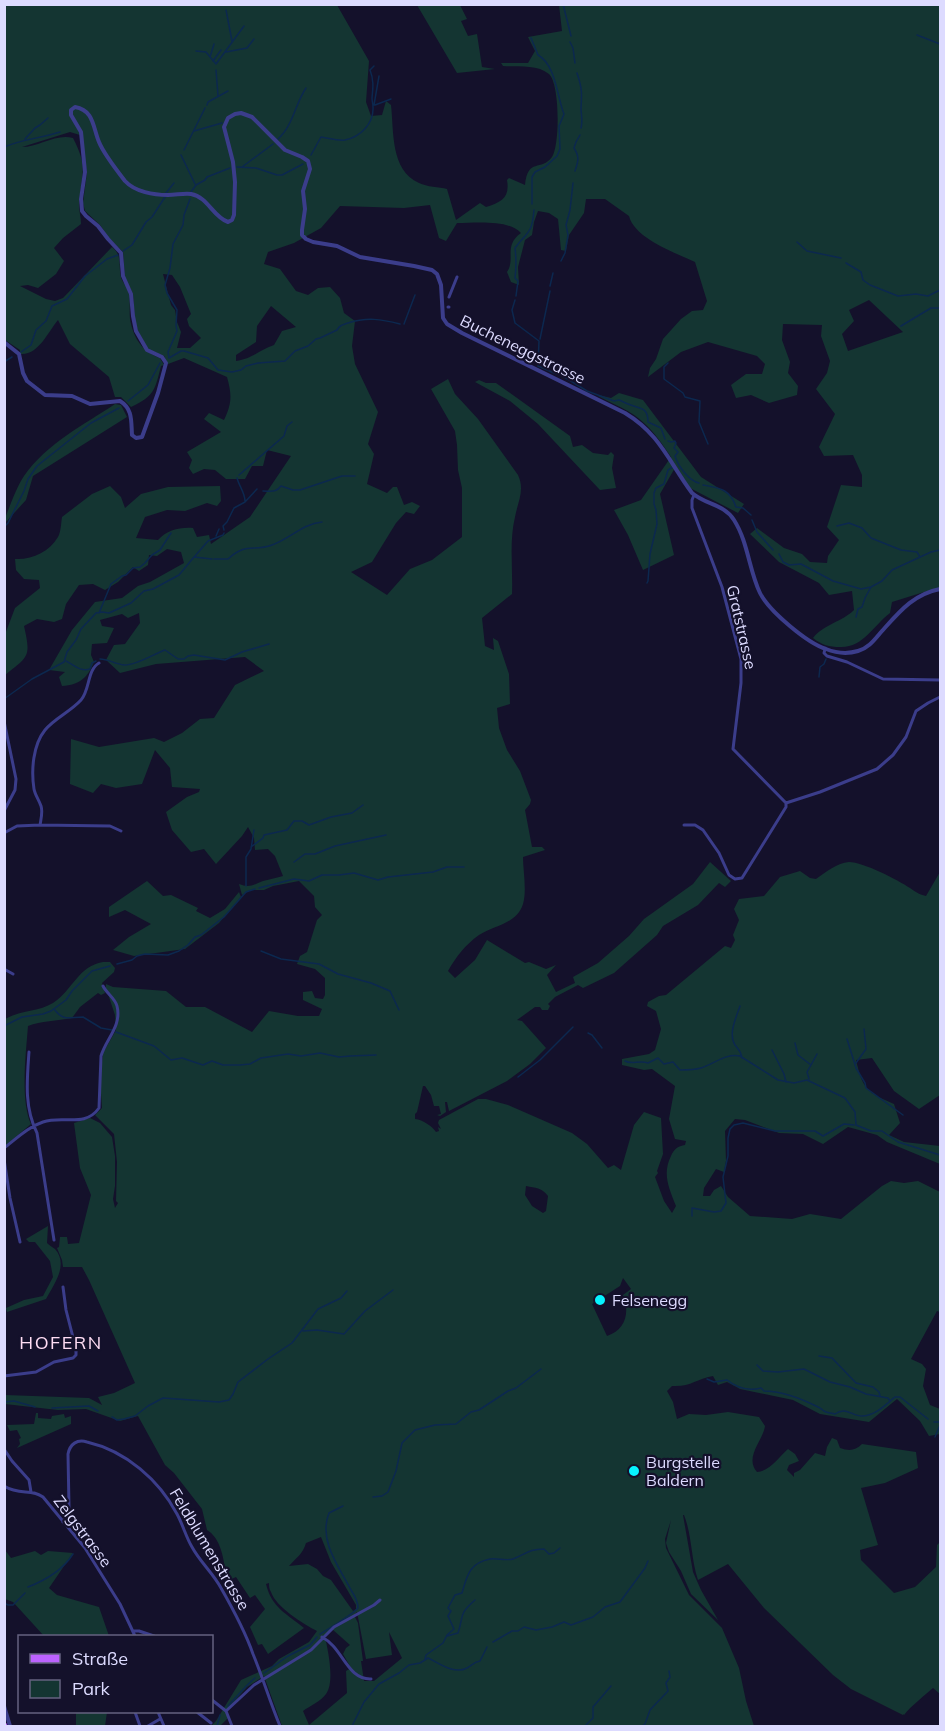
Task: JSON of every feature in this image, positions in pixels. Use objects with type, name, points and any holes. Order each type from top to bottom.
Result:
[{"type":"street","name":"Bucheneggstrasse","points":[[4,342],[18,353],[26,378],[41,393],[49,396],[72,396],[90,404],[120,401],[127,406],[131,415],[133,436],[138,438],[143,435],[166,363],[162,357],[147,350],[136,331],[132,316],[131,294],[123,276],[122,253],[82,211],[85,170],[81,130],[70,113],[73,107],[81,108],[89,114],[95,125],[100,144],[123,178],[132,187],[166,195],[194,195],[203,199],[226,222],[234,215],[235,182],[232,157],[224,127],[228,118],[236,113],[243,113],[252,117],[285,150],[308,161],[310,170],[303,191],[305,209],[302,235],[306,239],[337,246],[356,256],[432,270],[441,282],[442,315],[445,322],[453,329],[625,412],[642,424],[660,444],[694,495]]},
{"type":"street","points":[[449,297],[457,277]]},
{"type":"street","points":[[442,315],[448,313]]},
{"type":"street","points":[[694,495],[723,508],[735,521],[757,586],[773,612],[825,649],[846,652],[863,649],[908,603],[923,594],[940,589]]},
{"type":"street","name":"Gratstrasse","points":[[694,495],[692,508],[722,587],[741,659],[742,673],[733,749],[786,803]]},
{"type":"street","points":[[825,649],[824,653],[827,656],[847,662],[883,679],[940,680]]},
{"type":"street","points":[[40,825],[42,810],[34,788],[33,770],[39,739],[51,723],[82,699],[94,667],[99,663]]},
{"type":"street","points":[[684,825],[695,825],[703,830],[729,875],[735,879],[742,878],[786,809],[786,803],[877,769],[893,755],[906,737],[916,711],[940,697]]},
{"type":"street","points":[[4,721],[16,779],[15,790],[4,811]]},
{"type":"street","points":[[4,833],[17,826],[40,825],[110,826],[121,831]]},
{"type":"street","points":[[4,969],[13,974]]},
{"type":"street","points":[[4,1148],[33,1126],[53,1120],[82,1120],[92,1116],[99,1108],[101,1056],[115,1029],[117,1014],[117,1005],[103,986]]},
{"type":"street","points":[[29,1052],[26,1088],[30,1118],[37,1133],[54,1240]]},
{"type":"street","points":[[4,1159],[20,1242]]},
{"type":"street","points":[[4,1376],[36,1372],[54,1362],[73,1358],[76,1355],[63,1287]]},
{"type":"street","name":"Feldblumenstrasse","points":[[63,1522],[69,1507],[68,1454],[74,1443],[83,1441],[108,1449],[134,1463],[149,1476],[168,1499],[193,1550],[220,1586],[249,1644],[280,1726]]},
{"type":"street","name":"Zelgstrasse","points":[[4,1449],[29,1480],[31,1492],[39,1493],[43,1497],[90,1555],[120,1604],[135,1635]]},
{"type":"street","points":[[4,1486],[14,1491],[31,1492]]},
{"type":"street","points":[[226,1712],[246,1690],[311,1650],[334,1627],[380,1600]]},
{"type":"street","points":[[133,1631],[151,1635]]},
{"type":"street","points":[[322,1637],[335,1647],[356,1676],[364,1680],[371,1679]]},
{"type":"street","points":[[213,1701],[226,1712],[232,1726]]},
{"type":"street","points":[[4,1706],[10,1726]]},
{"type":"street","points":[[158,1713],[164,1726]]},
{"type":"street","points":[[198,1713],[211,1722]]},
{"type":"street","points":[[148,1726],[160,1719]]},
{"type":"green space","points":[[5,5],[337,5],[369,61],[366,102],[371,116],[382,115],[386,101],[391,105],[395,149],[403,169],[419,183],[447,189],[456,220],[480,203],[486,207],[504,198],[509,178],[525,185],[529,171],[544,164],[552,157],[555,150],[558,115],[553,80],[549,74],[539,69],[503,66],[501,63],[528,63],[535,51],[528,37],[562,31],[559,5],[940,5],[940,588],[892,602],[890,613],[855,644],[832,647],[813,638],[822,629],[854,610],[852,591],[829,595],[819,583],[779,562],[750,534],[757,528],[784,548],[802,554],[810,562],[827,563],[828,556],[839,540],[827,527],[841,485],[862,487],[862,475],[853,455],[824,456],[819,447],[835,414],[816,389],[827,373],[830,361],[821,336],[822,325],[783,324],[782,340],[790,362],[788,373],[798,386],[797,395],[769,403],[751,395],[736,398],[731,385],[746,374],[762,374],[765,364],[757,356],[708,342],[681,352],[648,377],[663,339],[681,319],[692,311],[703,310],[707,301],[695,262],[667,250],[639,232],[629,216],[605,199],[586,199],[584,213],[569,235],[566,251],[561,250],[558,219],[549,213],[538,211],[532,235],[525,240],[518,267],[519,285],[511,282],[507,272],[512,243],[521,233],[500,224],[457,223],[446,241],[439,238],[430,205],[404,208],[340,206],[321,228],[294,243],[268,252],[264,264],[280,269],[296,291],[308,295],[318,288],[330,287],[340,298],[344,313],[355,321],[352,346],[355,364],[378,412],[368,444],[374,454],[367,484],[387,493],[393,487],[397,487],[404,505],[412,502],[420,506],[414,514],[406,512],[396,523],[372,562],[351,572],[387,595],[410,569],[432,560],[462,537],[462,488],[455,431],[431,389],[448,379],[455,394],[478,419],[520,480],[520,496],[512,536],[512,594],[482,618],[485,646],[494,650],[493,638],[498,641],[509,674],[510,704],[497,708],[499,728],[531,800],[525,810],[532,847],[542,847],[545,850],[523,857],[525,893],[523,904],[516,916],[474,939],[461,952],[448,971],[455,978],[475,960],[487,940],[525,963],[529,962],[546,969],[556,965],[547,975],[556,992],[575,983],[573,977],[598,963],[629,936],[644,919],[693,884],[710,862],[731,881],[725,887],[719,883],[698,905],[663,926],[657,935],[614,973],[583,988],[578,985],[555,997],[548,1004],[550,1006],[548,1010],[535,1007],[517,1020],[522,1021],[546,1048],[530,1064],[507,1081],[449,1111],[447,1102],[445,1102],[446,1112],[440,1116],[437,1115],[441,1114],[439,1106],[434,1106],[431,1095],[423,1086],[415,1119],[427,1124],[436,1132],[439,1131],[438,1127],[441,1129],[439,1120],[478,1099],[486,1099],[508,1105],[572,1133],[587,1144],[608,1168],[614,1165],[621,1170],[634,1125],[644,1112],[661,1118],[663,1154],[655,1177],[664,1201],[672,1213],[676,1206],[668,1181],[668,1163],[673,1151],[685,1145],[686,1141],[675,1139],[669,1119],[675,1086],[652,1069],[644,1070],[622,1065],[622,1059],[649,1054],[655,1050],[661,1029],[656,1011],[647,1006],[648,1002],[666,995],[725,946],[731,948],[739,920],[734,909],[739,899],[764,896],[780,877],[800,871],[816,879],[832,868],[849,862],[880,872],[926,896],[940,872],[940,1095],[919,1109],[894,1091],[872,1058],[856,1060],[867,1088],[894,1104],[900,1123],[889,1135],[904,1142],[940,1146],[940,1164],[887,1142],[877,1135],[848,1127],[823,1144],[803,1134],[779,1133],[745,1120],[735,1119],[725,1131],[724,1172],[716,1169],[704,1188],[703,1196],[710,1196],[721,1186],[728,1197],[750,1216],[792,1219],[810,1214],[841,1219],[891,1181],[904,1183],[918,1181],[940,1192],[940,1312],[937,1311],[911,1359],[922,1364],[926,1369],[923,1386],[930,1405],[940,1409],[940,1434],[929,1436],[920,1421],[897,1399],[869,1422],[820,1414],[793,1400],[740,1389],[727,1382],[718,1385],[713,1376],[684,1385],[672,1386],[667,1391],[673,1402],[677,1419],[689,1414],[706,1415],[728,1412],[759,1417],[765,1426],[753,1455],[752,1461],[757,1472],[770,1466],[788,1449],[799,1461],[789,1465],[787,1470],[794,1477],[794,1473],[800,1470],[815,1453],[825,1456],[832,1438],[837,1440],[840,1448],[846,1450],[852,1450],[862,1444],[916,1452],[918,1468],[885,1483],[861,1488],[878,1545],[860,1550],[861,1560],[894,1593],[915,1587],[936,1567],[937,1545],[940,1542],[940,1694],[933,1688],[903,1715],[851,1689],[833,1675],[764,1608],[728,1564],[698,1580],[689,1531],[683,1515],[693,1572],[718,1620],[691,1594],[681,1571],[669,1552],[666,1543],[671,1520],[665,1539],[666,1548],[689,1595],[722,1628],[739,1668],[754,1726],[282,1726],[264,1676],[247,1687],[226,1711],[229,1717],[220,1726],[211,1726],[241,1680],[272,1666],[279,1659],[309,1642],[317,1631],[298,1620],[278,1603],[270,1591],[269,1583],[266,1584],[276,1605],[304,1628],[268,1654],[262,1644],[258,1645],[250,1627],[265,1609],[255,1595],[250,1598],[236,1577],[225,1582],[218,1572],[225,1568],[223,1557],[220,1546],[207,1530],[202,1509],[165,1465],[138,1416],[120,1421],[86,1409],[58,1410],[5,1404],[5,1395],[89,1398],[102,1405],[98,1397],[114,1393],[135,1383],[82,1267],[63,1267],[57,1248],[60,1237],[67,1237],[68,1244],[79,1243],[91,1195],[80,1168],[74,1123],[90,1118],[100,1123],[112,1137],[115,1156],[113,1199],[115,1208],[118,1203],[116,1201],[117,1162],[114,1134],[95,1115],[102,1108],[100,1080],[103,1053],[116,1030],[115,1015],[106,984],[113,987],[166,991],[186,1007],[205,1007],[252,1032],[269,1011],[298,1016],[319,1016],[322,1009],[303,1000],[303,992],[312,991],[315,998],[323,999],[325,978],[315,969],[297,964],[300,956],[307,952],[317,920],[322,915],[315,907],[314,896],[299,881],[264,890],[251,890],[242,895],[239,884],[251,886],[283,876],[275,856],[268,849],[255,850],[254,838],[248,827],[216,864],[204,849],[191,852],[172,830],[166,812],[187,797],[199,792],[200,789],[172,787],[170,768],[155,750],[142,784],[116,788],[101,784],[93,793],[70,784],[71,739],[99,747],[154,738],[164,742],[182,733],[200,719],[214,718],[235,685],[264,671],[245,657],[156,664],[120,673],[106,660],[114,645],[125,644],[140,623],[139,613],[128,618],[122,614],[100,620],[102,626],[114,628],[107,643],[92,644],[91,655],[94,662],[86,676],[78,682],[62,686],[59,677],[65,672],[49,670],[72,630],[95,602],[122,598],[138,586],[184,563],[181,552],[167,549],[157,556],[149,555],[148,565],[139,571],[133,567],[118,582],[105,590],[93,584],[79,585],[66,604],[62,619],[54,622],[37,619],[24,626],[26,655],[5,675],[4,637],[15,608],[40,588],[39,580],[24,579],[16,570],[15,559],[34,556],[50,547],[59,535],[62,517],[92,494],[110,486],[121,497],[125,508],[141,494],[168,487],[220,486],[221,501],[217,506],[207,503],[185,511],[167,510],[145,517],[136,538],[158,540],[174,530],[193,528],[197,537],[209,535],[211,544],[250,517],[291,456],[267,450],[263,466],[252,466],[245,479],[226,479],[215,470],[204,469],[193,474],[189,468],[192,460],[187,452],[221,432],[204,419],[209,413],[224,420],[230,399],[227,377],[184,358],[168,364],[164,356],[148,349],[135,321],[133,294],[125,278],[123,252],[85,211],[83,203],[87,172],[80,135],[70,132],[22,147],[61,137],[73,138],[81,157],[83,172],[79,205],[81,224],[54,248],[64,261],[56,274],[38,288],[28,285],[20,286],[46,299],[55,301],[63,298],[112,247],[118,254],[120,273],[129,293],[133,332],[143,348],[160,358],[164,365],[161,366],[153,391],[131,407],[121,397],[115,397],[109,377],[70,344],[58,320],[37,347],[26,354],[20,354],[20,350],[5,340]],"holes":[[[163,274],[172,275],[180,287],[191,314],[187,319],[189,326],[201,338],[190,348],[177,348],[181,332],[175,310],[171,305]],[[869,300],[903,332],[848,351],[842,334],[854,321],[849,310]],[[271,306],[296,327],[282,331],[274,345],[236,361],[236,355],[256,342],[257,326]],[[526,1186],[541,1189],[548,1196],[546,1211],[543,1213],[532,1206],[525,1195]],[[623,1278],[631,1289],[623,1295],[626,1308],[625,1320],[618,1329],[607,1336],[592,1304],[620,1286]],[[321,1537],[331,1562],[356,1605],[356,1609],[353,1611],[331,1580],[317,1569],[308,1564],[289,1566],[306,1543]],[[357,1612],[366,1659],[392,1655],[389,1632],[402,1658],[374,1681],[364,1681],[358,1623],[354,1615]],[[332,1629],[350,1645],[343,1654],[351,1668],[346,1671],[347,1693],[309,1725],[303,1711],[321,1699],[329,1689],[329,1658],[325,1637]]]},
{"type":"green space","points":[[417,5],[460,5],[467,19],[461,21],[468,36],[477,34],[482,67],[495,69],[457,73]]},
{"type":"green space","points":[[479,380],[496,383],[570,436],[573,447],[582,445],[593,453],[608,455],[611,452],[614,455],[612,468],[616,488],[600,490],[538,424],[510,401],[475,382]]},
{"type":"green space","points":[[619,393],[643,400],[701,477],[744,504],[738,513],[690,488],[676,466],[660,494],[674,555],[643,570],[614,510],[641,500],[671,457],[655,435],[639,419],[598,396],[611,398]]},
{"type":"green space","points":[[115,404],[121,405],[127,417],[33,476],[26,500],[5,523],[18,486],[33,464],[55,444]]},
{"type":"green space","points":[[147,881],[163,896],[171,895],[198,908],[196,911],[210,918],[225,909],[239,892],[241,897],[219,923],[185,949],[134,956],[113,950],[151,924],[125,910],[109,917],[109,907]]},
{"type":"green space","points":[[110,962],[115,968],[114,972],[102,983],[105,993],[101,995],[98,993],[80,1007],[72,1018],[28,1026],[25,1090],[31,1124],[5,1146],[5,1019],[53,1003],[87,968]]},
{"type":"green space","points":[[48,1226],[47,1243],[55,1249],[61,1261],[56,1281],[46,1299],[7,1312],[6,1308],[24,1300],[43,1296],[53,1277],[50,1261],[35,1242],[29,1242],[26,1239]]},
{"type":"green space","points":[[36,1413],[38,1413],[38,1418],[51,1419],[52,1416],[64,1414],[65,1418],[71,1416],[71,1424],[17,1448],[21,1438],[17,1430],[10,1431],[7,1425],[34,1424]]},
{"type":"green space","points":[[5,1550],[11,1558],[35,1551],[41,1555],[48,1551],[73,1553],[49,1588],[57,1595],[99,1607],[109,1635],[43,1635],[13,1602],[5,1599]]},
{"type":"green space","points":[[76,1713],[107,1713],[105,1726],[76,1726]]},
{"type":"waterway","points":[[563,4],[571,36]]},
{"type":"waterway","points":[[226,10],[232,41]]},
{"type":"waterway","points":[[196,51],[206,52],[216,64],[244,26]]},
{"type":"waterway","points":[[917,35],[940,44]]},
{"type":"waterway","points":[[531,38],[538,55],[549,66],[564,114],[559,126],[560,149],[557,156],[545,167],[535,172],[532,177],[532,204]]},
{"type":"waterway","points":[[226,52],[247,48],[254,39]]},
{"type":"waterway","points":[[570,42],[575,63]]},
{"type":"waterway","points":[[210,57],[214,44]]},
{"type":"waterway","points":[[213,61],[221,50]]},
{"type":"waterway","points":[[311,155],[321,137],[345,140],[361,133],[369,124],[373,113],[373,81],[370,70],[374,66]]},
{"type":"waterway","points":[[216,70],[218,96]]},
{"type":"waterway","points":[[577,73],[581,90],[581,128]]},
{"type":"waterway","points":[[374,105],[379,76]]},
{"type":"waterway","points":[[278,139],[291,121],[306,88]]},
{"type":"waterway","points":[[207,105],[208,102],[228,91]]},
{"type":"waterway","points":[[375,105],[391,99]]},
{"type":"waterway","points":[[184,150],[205,108]]},
{"type":"waterway","points":[[25,139],[48,118]]},
{"type":"waterway","points":[[194,131],[222,123]]},
{"type":"waterway","points":[[4,147],[60,132]]},
{"type":"waterway","points":[[575,171],[578,160],[574,148],[580,135]]},
{"type":"waterway","points":[[242,167],[273,144]]},
{"type":"waterway","points":[[181,155],[195,184]]},
{"type":"waterway","points":[[237,167],[256,168],[282,175],[303,164]]},
{"type":"waterway","points":[[191,192],[207,177],[230,168]]},
{"type":"waterway","points":[[166,193],[174,183]]},
{"type":"waterway","points":[[561,261],[568,235],[566,225],[573,183]]},
{"type":"waterway","points":[[123,251],[132,245],[165,197]]},
{"type":"waterway","points":[[190,199],[183,225],[173,244],[165,285],[177,310],[177,331],[168,352],[169,358],[184,351],[208,358],[218,370],[232,372],[258,363],[285,361],[295,351],[337,330],[341,325],[374,319],[400,324]]},
{"type":"waterway","points":[[516,296],[518,281],[515,278],[515,248],[531,228],[534,210]]},
{"type":"waterway","points":[[797,242],[807,251],[841,258]]},
{"type":"waterway","points":[[21,352],[31,345],[36,330],[46,321],[52,306],[67,299],[85,276],[107,259],[118,255]]},
{"type":"waterway","points":[[846,263],[861,272],[863,280],[870,285],[898,296],[916,294],[928,296],[940,290]]},
{"type":"waterway","points":[[550,286],[553,273]]},
{"type":"waterway","points":[[540,339],[550,291]]},
{"type":"waterway","points":[[404,324],[415,295]]},
{"type":"waterway","points":[[515,300],[512,310],[515,323],[539,341],[538,366],[561,375],[587,391],[642,409],[648,417],[648,422],[661,428],[665,439]]},
{"type":"waterway","points":[[901,326],[931,308],[940,308]]},
{"type":"waterway","points":[[4,362],[12,357]]},
{"type":"waterway","points":[[128,401],[148,385],[160,363]]},
{"type":"waterway","points":[[668,363],[664,367],[664,379],[685,397],[700,401],[699,422],[708,444]]},
{"type":"waterway","points":[[4,527],[37,466],[91,423],[119,408]]},
{"type":"waterway","points":[[239,475],[284,436],[287,426],[292,422]]},
{"type":"waterway","points":[[668,441],[675,441],[674,448],[678,452],[675,456],[679,464],[688,476],[699,483]]},
{"type":"waterway","points":[[647,583],[650,554],[657,524],[654,493],[656,488],[664,484],[668,470],[673,467]]},
{"type":"waterway","points":[[263,491],[275,491],[281,486],[300,490],[342,476],[355,476]]},
{"type":"waterway","points":[[237,478],[245,501]]},
{"type":"waterway","points":[[703,485],[724,490],[731,496],[736,507],[743,508],[751,515]]},
{"type":"waterway","points":[[224,530],[223,526],[234,508],[245,502],[257,489]]},
{"type":"waterway","points":[[752,520],[757,532],[773,550]]},
{"type":"waterway","points":[[214,559],[228,559],[245,549],[272,545],[308,526],[322,522]]},
{"type":"waterway","points":[[837,526],[849,523],[862,528],[871,538],[901,550],[917,552],[920,557]]},
{"type":"waterway","points":[[216,536],[219,529]]},
{"type":"waterway","points":[[99,613],[111,584],[133,568],[145,563],[160,550],[171,533]]},
{"type":"waterway","points":[[195,556],[208,541],[224,533]]},
{"type":"waterway","points":[[779,554],[783,562],[789,565],[801,564],[833,581],[861,589],[882,581],[892,570],[940,550]]},
{"type":"waterway","points":[[4,699],[32,679],[64,662],[67,652],[81,629],[96,613],[109,613],[131,603],[144,591],[153,589],[179,575],[194,557],[212,559]]},
{"type":"waterway","points":[[856,617],[871,587]]},
{"type":"waterway","points":[[100,659],[128,665],[165,650],[178,659],[194,655],[225,660],[269,644]]},
{"type":"waterway","points":[[819,677],[820,667],[826,659]]},
{"type":"waterway","points":[[66,661],[83,670],[90,669],[92,663],[96,661]]},
{"type":"waterway","points":[[251,847],[264,835],[287,830],[294,821],[302,821],[309,825],[352,813],[363,805]]},
{"type":"waterway","points":[[246,886],[246,857],[251,849],[254,830]]},
{"type":"waterway","points":[[294,862],[305,854],[315,854],[335,846],[386,835]]},
{"type":"waterway","points":[[259,888],[294,879],[309,881],[322,875],[354,873],[378,880],[433,872],[447,867],[464,867]]},
{"type":"waterway","points":[[117,964],[145,954],[168,955],[179,951],[224,917],[246,892],[255,889]]},
{"type":"waterway","points":[[261,951],[281,959],[319,964],[338,974],[390,991],[399,1010]]},
{"type":"waterway","points":[[4,1026],[22,1017],[51,1011],[66,1000],[92,971],[110,966]]},
{"type":"waterway","points":[[740,1006],[732,1036],[742,1058]]},
{"type":"waterway","points":[[54,1009],[64,1017],[83,1017],[101,1028],[112,1030]]},
{"type":"waterway","points":[[518,1077],[540,1060],[573,1027]]},
{"type":"waterway","points":[[856,1063],[866,1049],[864,1029]]},
{"type":"waterway","points":[[116,1032],[154,1046],[171,1060],[182,1058],[203,1065],[212,1061],[223,1065],[250,1064],[261,1058],[288,1054],[301,1056],[320,1053],[339,1057],[376,1055]]},
{"type":"waterway","points":[[588,1033],[602,1048]]},
{"type":"waterway","points":[[847,1039],[856,1068],[866,1088],[903,1115]]},
{"type":"waterway","points":[[795,1043],[798,1055],[811,1065],[807,1072],[809,1079]]},
{"type":"waterway","points":[[772,1050],[786,1082]]},
{"type":"waterway","points":[[811,1065],[817,1054]]},
{"type":"waterway","points":[[625,1061],[648,1063],[658,1058],[664,1064],[673,1062],[680,1070],[688,1070],[701,1068],[730,1056],[740,1056],[778,1080],[794,1083],[807,1080],[845,1098],[855,1112],[856,1125],[871,1131],[882,1131],[898,1142],[940,1155]]},
{"type":"waterway","points":[[692,1216],[692,1208],[721,1211],[726,1203],[723,1177],[728,1156],[728,1138],[730,1129],[734,1125],[743,1123],[775,1131],[815,1131],[823,1136],[844,1124],[854,1125]]},
{"type":"waterway","points":[[303,1331],[317,1330],[344,1334],[365,1311],[393,1290]]},
{"type":"waterway","points":[[112,1417],[117,1420],[135,1416],[163,1398],[219,1402],[229,1400],[238,1382],[292,1343],[318,1309],[341,1298],[347,1291]]},
{"type":"waterway","points":[[819,1356],[832,1358],[856,1383],[873,1387],[880,1396]]},
{"type":"waterway","points":[[757,1365],[763,1371],[804,1369],[830,1382],[866,1394],[888,1398],[890,1401]]},
{"type":"waterway","points":[[373,1497],[382,1496],[388,1492],[396,1471],[402,1443],[415,1430],[435,1425],[456,1424],[471,1412],[479,1410],[516,1388],[541,1369]]},
{"type":"waterway","points":[[707,1379],[714,1382],[727,1380],[743,1388],[761,1388],[764,1391],[785,1394],[835,1414],[842,1411],[867,1416],[880,1410],[895,1397],[900,1397],[928,1419]]},
{"type":"waterway","points":[[4,1402],[14,1401],[35,1407]]},
{"type":"waterway","points":[[52,1408],[89,1406],[98,1411]]},
{"type":"waterway","points":[[934,1422],[940,1422]]},
{"type":"waterway","points":[[935,1437],[940,1425]]},
{"type":"waterway","points":[[320,1634],[358,1608],[355,1596],[331,1553],[326,1533],[329,1513],[343,1506]]},
{"type":"waterway","points":[[425,1659],[426,1655],[443,1643],[454,1629],[448,1616],[451,1611],[448,1608],[455,1595],[462,1593],[473,1567],[490,1559],[513,1559],[539,1549],[544,1549],[549,1554],[560,1548]]},
{"type":"waterway","points":[[28,1587],[54,1574],[73,1554]]},
{"type":"waterway","points":[[493,1642],[524,1627],[536,1630],[564,1622],[571,1625],[593,1617],[605,1607],[620,1602],[648,1561]]},
{"type":"waterway","points":[[4,1603],[13,1605],[25,1593]]},
{"type":"waterway","points":[[447,1636],[458,1633],[462,1615],[475,1600]]},
{"type":"waterway","points":[[264,1673],[288,1656],[310,1645],[317,1637]]},
{"type":"waterway","points":[[352,1726],[364,1702],[379,1684],[409,1665],[420,1663],[428,1658],[447,1667],[462,1670],[480,1661],[487,1647]]},
{"type":"waterway","points":[[642,1726],[650,1710],[668,1691],[666,1683],[670,1677],[669,1671]]},
{"type":"waterway","points":[[228,1706],[255,1678]]},
{"type":"waterway","points":[[585,1726],[593,1718],[593,1707],[611,1686]]},
{"type":"waterway","points":[[217,1726],[220,1715]]},
{"type":"place","name":"Felsenegg","points":[[600,1300]]},
{"type":"place","name":"Burgstelle Baldern","points":[[634,1471]]},
{"type":"district","name":"HOFERN","points":[[61,1343]]}]
